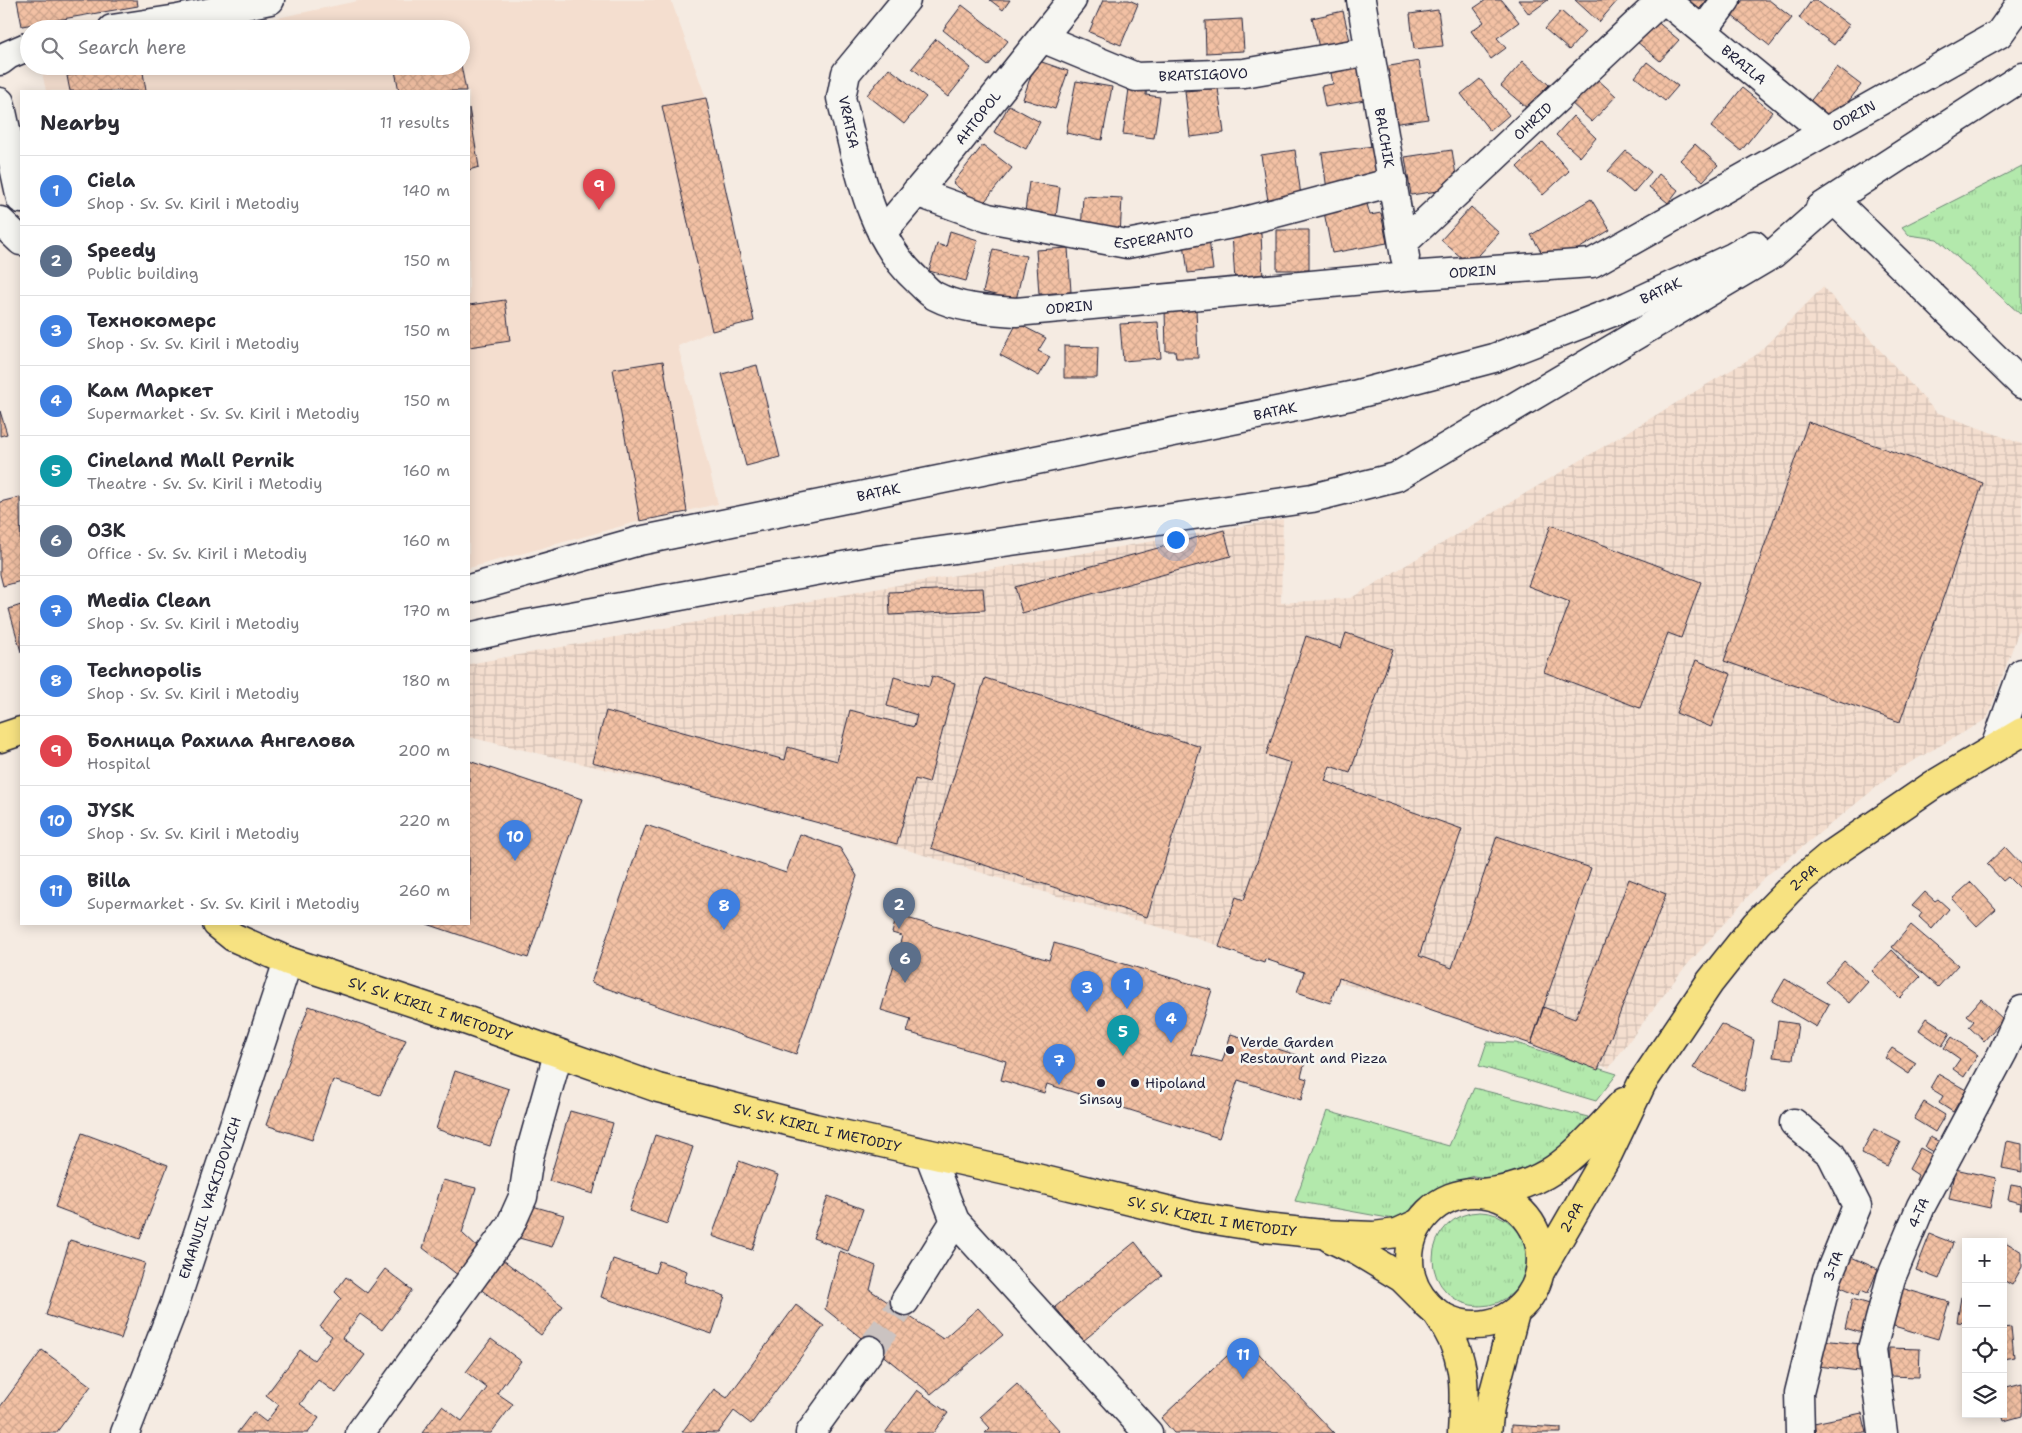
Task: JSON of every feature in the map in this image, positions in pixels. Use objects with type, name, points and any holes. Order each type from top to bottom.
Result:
[{"type":"main road","points":[[0,738],[20,731]]},
{"type":"main road","name":"2-РА","points":[[1541,1270],[1608,1154],[1642,1083],[1710,982],[1756,924],[1792,888],[1829,856],[1933,785],[2022,732]]},
{"type":"main road","name":"SV. SV. KIRIL I METODIY","points":[[218,925],[233,937],[288,961],[448,1014],[658,1088],[815,1128],[1020,1174],[1196,1217],[1265,1228],[1322,1234],[1359,1252],[1402,1278],[1429,1305],[1456,1344],[1462,1368],[1464,1395],[1462,1433]]},
{"type":"main road","name":"2-РА","points":[[1480,1193],[1522,1186],[1537,1180],[1560,1166],[1577,1152],[1642,1083]]},
{"type":"main road","points":[[1480,1193],[1502,1198],[1520,1210],[1534,1227],[1541,1248],[1541,1270],[1536,1287],[1528,1301],[1516,1313],[1497,1322],[1476,1326],[1454,1322],[1429,1305],[1412,1280],[1409,1261],[1411,1241],[1419,1223],[1431,1210],[1445,1200],[1462,1194],[1480,1193]]},
{"type":"main road","points":[[1322,1234],[1374,1236],[1397,1233],[1419,1223]]},
{"type":"main road","points":[[1487,1433],[1490,1407],[1516,1313]]},
{"type":"street","points":[[171,20],[270,0]]},
{"type":"street","name":"VRATSA","points":[[882,233],[866,196],[841,98],[842,86],[846,73],[906,0]]},
{"type":"street","name":"AHTOPOL","points":[[882,233],[1072,0]]},
{"type":"street","name":"BALCHIK","points":[[1362,0],[1408,276]]},
{"type":"street","name":"BRAILA","points":[[1664,0],[1824,131]]},
{"type":"street","name":"OHRID","points":[[1403,242],[1664,0]]},
{"type":"street","points":[[1703,31],[1726,0]]},
{"type":"street","name":"ODRIN","points":[[882,233],[893,253],[913,277],[934,296],[975,309],[1016,312],[1408,276],[1592,263],[1999,34],[2022,2]]},
{"type":"street","name":"BRATSIGOVO","points":[[1042,38],[1136,77],[1244,73],[1370,51]]},
{"type":"street","points":[[0,61],[20,50]]},
{"type":"street","name":"BATAK","points":[[470,589],[638,541],[1350,396],[1494,358],[1628,306],[1733,256],[1834,200],[2022,77]]},
{"type":"street","points":[[0,102],[20,194]]},
{"type":"street","name":"ESPERANTO","points":[[916,192],[988,218],[1127,244],[1237,223],[1393,182]]},
{"type":"street","points":[[0,186],[20,214]]},
{"type":"street","points":[[470,637],[528,624],[870,561],[1312,498],[1396,477],[1773,254],[1834,200],[2022,384]]},
{"type":"street","points":[[0,221],[20,240]]},
{"type":"street","points":[[1995,748],[2022,673]]},
{"type":"street","name":"EMANUIL VASKIDOVICH","points":[[125,1433],[174,1306],[288,961]]},
{"type":"street","name":"4-ТА","points":[[1883,1433],[1872,1349],[1891,1278],[1921,1206],[2022,1010]]},
{"type":"street","points":[[360,1433],[510,1226],[523,1197],[529,1157],[558,1054]]},
{"type":"street","name":"3-ТА","points":[[1794,1123],[1830,1154],[1857,1206],[1827,1279],[1799,1393],[1800,1433]]},
{"type":"street","points":[[929,1154],[955,1221],[1148,1433]]},
{"type":"street","points":[[905,1301],[955,1221]]},
{"type":"street","points":[[810,1433],[870,1350]]},
{"type":"shaded area","points":[[362,0],[671,0],[706,98],[754,321],[712,331],[678,346],[718,504],[640,521],[470,568],[470,90],[46,90],[43,75],[470,75],[470,20],[268,20]]},
{"type":"shaded area","points":[[1823,287],[1936,412],[2022,444],[2022,622],[1987,719],[1899,769],[1765,877],[1681,972],[1609,1068],[1446,1015],[777,810],[470,737],[470,664],[875,589],[1283,519],[1281,603],[1351,598],[1756,355]]},
{"type":"green space","points":[[2022,166],[2022,312],[2020,314],[1937,239],[1909,235],[1902,227]]},
{"type":"green space","points":[[1487,1042],[1516,1043],[1617,1074],[1596,1101],[1479,1066]]},
{"type":"green space","points":[[1474,1088],[1588,1117],[1577,1135],[1541,1163],[1506,1181],[1474,1176],[1440,1187],[1399,1220],[1295,1201],[1327,1111],[1449,1146]]},
{"type":"green space","points":[[1480,1212],[1498,1215],[1513,1226],[1524,1241],[1527,1259],[1524,1277],[1513,1292],[1498,1303],[1480,1306],[1462,1303],[1447,1292],[1436,1277],[1433,1259],[1436,1241],[1447,1226],[1462,1215]]},
{"type":"building","points":[[17,0],[137,0],[138,6],[57,20],[21,20]]},
{"type":"building","points":[[990,0],[1010,0],[1003,10]]},
{"type":"building","points":[[1103,0],[1129,0],[1138,4],[1121,45],[1089,32]]},
{"type":"building","points":[[1486,0],[1502,0],[1519,22],[1497,38],[1506,48],[1491,59],[1471,31],[1484,22],[1474,8]]},
{"type":"building","points":[[1518,0],[1548,0],[1529,14]]},
{"type":"building","points":[[1575,0],[1618,0],[1599,22]]},
{"type":"building","points":[[1679,0],[1707,0],[1696,13]]},
{"type":"building","points":[[1743,0],[1769,0],[1792,18],[1770,46],[1731,15]]},
{"type":"building","points":[[1812,0],[1816,0],[1849,25],[1834,45],[1799,18]]},
{"type":"building","points":[[962,5],[1008,41],[988,66],[943,30]]},
{"type":"building","points":[[1438,10],[1443,46],[1414,49],[1410,14]]},
{"type":"building","points":[[1343,11],[1351,45],[1320,52],[1312,18]]},
{"type":"building","points":[[1561,11],[1585,32],[1569,50],[1545,29]]},
{"type":"building","points":[[1242,19],[1244,51],[1206,53],[1205,21]]},
{"type":"building","points":[[1655,20],[1679,40],[1660,61],[1636,41]]},
{"type":"building","points":[[936,39],[971,68],[948,97],[912,68]]},
{"type":"building","points":[[1036,60],[1068,71],[1055,109],[1023,99]]},
{"type":"building","points":[[1419,61],[1428,119],[1392,124],[1384,67]]},
{"type":"building","points":[[1523,61],[1549,85],[1528,109],[1501,86]]},
{"type":"building","points":[[1647,62],[1678,86],[1665,101],[1635,77]]},
{"type":"building","points":[[1358,63],[1360,75],[1376,98],[1325,107],[1321,86],[1333,84],[1330,67]]},
{"type":"building","points":[[1837,67],[1861,85],[1832,123],[1808,104]]},
{"type":"building","points":[[889,68],[926,97],[904,124],[867,95]]},
{"type":"building","points":[[143,75],[146,90],[70,90],[67,76]]},
{"type":"building","points":[[396,75],[463,75],[466,90],[399,90]]},
{"type":"building","points":[[1595,77],[1616,96],[1592,122],[1570,102]]},
{"type":"building","points":[[1480,79],[1509,115],[1490,131],[1461,94]]},
{"type":"building","points":[[1076,81],[1112,87],[1102,140],[1066,133]]},
{"type":"building","points":[[1130,81],[1147,84],[1146,95],[1160,97],[1154,138],[1123,134]]},
{"type":"building","points":[[1218,88],[1224,133],[1190,137],[1185,91]]},
{"type":"building","points":[[1742,88],[1772,112],[1741,151],[1711,127]]},
{"type":"building","points":[[706,98],[754,321],[712,331],[662,106]]},
{"type":"building","points":[[1009,105],[1040,122],[1026,149],[994,132]]},
{"type":"building","points":[[470,114],[479,167],[470,170]]},
{"type":"building","points":[[1573,116],[1596,138],[1580,157],[1556,135]]},
{"type":"building","points":[[1543,142],[1569,171],[1543,195],[1517,167]]},
{"type":"building","points":[[1695,144],[1718,165],[1703,181],[1680,160]]},
{"type":"building","points":[[983,145],[1012,168],[981,206],[953,183]]},
{"type":"building","points":[[1373,146],[1378,184],[1327,190],[1322,153]]},
{"type":"building","points":[[1295,150],[1301,196],[1268,201],[1261,155]]},
{"type":"building","points":[[1452,150],[1458,188],[1411,195],[1405,157]]},
{"type":"building","points":[[1626,151],[1651,172],[1633,193],[1608,171]]},
{"type":"building","points":[[1659,174],[1678,190],[1668,203],[1649,187]]},
{"type":"building","points":[[1029,182],[1060,187],[1055,224],[1024,219]]},
{"type":"building","points":[[1083,196],[1122,198],[1120,236],[1081,234]]},
{"type":"building","points":[[1591,199],[1610,230],[1550,266],[1531,235]]},
{"type":"building","points":[[1367,204],[1370,215],[1381,213],[1387,243],[1332,253],[1324,212]]},
{"type":"building","points":[[1471,207],[1499,233],[1470,265],[1441,240]]},
{"type":"building","points":[[1277,230],[1309,230],[1309,270],[1277,270]]},
{"type":"building","points":[[950,231],[978,240],[966,281],[929,271],[937,244],[946,247]]},
{"type":"building","points":[[1261,233],[1263,280],[1235,281],[1232,234]]},
{"type":"building","points":[[1209,240],[1213,270],[1188,273],[1184,243]]},
{"type":"building","points":[[1068,248],[1071,292],[1039,294],[1036,250]]},
{"type":"building","points":[[993,249],[1026,256],[1016,300],[983,292]]},
{"type":"building","points":[[505,300],[510,341],[470,347],[470,305]]},
{"type":"building","points":[[1196,309],[1198,358],[1176,358],[1175,351],[1166,351],[1165,310]]},
{"type":"building","points":[[1158,322],[1161,358],[1123,361],[1120,324]]},
{"type":"building","points":[[1017,323],[1046,338],[1038,351],[1050,357],[1039,376],[1000,355]]},
{"type":"building","points":[[1064,346],[1098,347],[1097,378],[1064,378]]},
{"type":"building","points":[[663,361],[687,512],[640,521],[613,369]]},
{"type":"building","points":[[757,365],[780,457],[746,466],[722,374]]},
{"type":"building","points":[[0,411],[7,434],[0,436]]},
{"type":"building","points":[[1808,422],[1983,483],[1900,722],[1724,661]]},
{"type":"building","points":[[20,497],[20,581],[3,586],[0,574],[0,502]]},
{"type":"building","points":[[1551,525],[1701,582],[1681,638],[1668,633],[1640,708],[1544,672],[1570,602],[1528,586]]},
{"type":"building","points":[[1224,530],[1231,556],[1022,613],[1015,587]]},
{"type":"building","points":[[983,588],[985,610],[890,615],[889,592]]},
{"type":"building","points":[[20,605],[20,648],[9,609]]},
{"type":"building","points":[[1346,633],[1393,649],[1350,773],[1330,766],[1325,781],[1462,829],[1419,956],[1452,968],[1497,836],[1591,868],[1531,1044],[1339,978],[1330,1003],[1297,992],[1304,972],[1265,959],[1264,963],[1219,947],[1236,897],[1244,900],[1291,763],[1266,755],[1306,636],[1341,648]]},
{"type":"building","points":[[1696,660],[1731,674],[1711,727],[1676,713]]},
{"type":"building","points":[[932,676],[955,683],[929,783],[915,779],[897,844],[592,762],[606,711],[785,760],[788,747],[837,761],[850,710],[914,727],[917,715],[887,706],[894,677],[929,687]]},
{"type":"building","points":[[985,678],[1201,747],[1147,917],[931,848]]},
{"type":"building","points":[[470,761],[582,799],[528,958],[430,925],[470,925]]},
{"type":"building","points":[[646,825],[786,873],[800,834],[840,848],[857,876],[796,1054],[591,983]]},
{"type":"building","points":[[2005,847],[2022,865],[2022,885],[2019,888],[2008,877],[2003,881],[1987,864]]},
{"type":"building","points":[[1629,879],[1666,894],[1598,1070],[1531,1044],[1543,1007],[1575,1019]]},
{"type":"building","points":[[1971,882],[1996,909],[1977,926],[1952,899]]},
{"type":"building","points":[[1925,892],[1935,901],[1938,899],[1949,909],[1932,929],[1919,917],[1922,913],[1912,906]]},
{"type":"building","points":[[897,915],[1049,960],[1054,943],[1212,990],[1191,1054],[1222,1062],[1231,1034],[1306,1058],[1301,1077],[1307,1079],[1301,1100],[1238,1080],[1219,1138],[1047,1084],[1044,1093],[1001,1080],[1006,1061],[907,1032],[911,1019],[881,1010],[902,936],[892,933]]},
{"type":"building","points":[[1911,925],[1958,965],[1938,987],[1892,947]]},
{"type":"building","points":[[1892,950],[1920,977],[1900,998],[1872,971]]},
{"type":"building","points":[[1844,961],[1868,982],[1849,1003],[1825,982]]},
{"type":"building","points":[[1785,979],[1829,1004],[1816,1027],[1772,1001]]},
{"type":"building","points":[[1981,999],[2003,1019],[1984,1041],[1969,1027],[1974,1021],[1967,1015]]},
{"type":"building","points":[[309,1006],[406,1040],[380,1095],[333,1080],[312,1140],[266,1125]]},
{"type":"building","points":[[1927,1018],[1950,1033],[1942,1046],[1919,1030]]},
{"type":"building","points":[[1778,1021],[1798,1024],[1793,1059],[1773,1057]]},
{"type":"building","points":[[1721,1024],[1754,1040],[1744,1091],[1693,1068]]},
{"type":"building","points":[[1952,1037],[1978,1055],[1964,1077],[1953,1069],[1960,1059],[1944,1048]]},
{"type":"building","points":[[1892,1048],[1916,1063],[1909,1074],[1885,1058]]},
{"type":"building","points":[[455,1071],[509,1089],[490,1146],[436,1129]]},
{"type":"building","points":[[1938,1074],[1966,1090],[1953,1112],[1939,1103],[1943,1096],[1930,1088]]},
{"type":"building","points":[[1924,1102],[1945,1115],[1935,1132],[1914,1119]]},
{"type":"building","points":[[570,1111],[613,1123],[593,1194],[549,1181]]},
{"type":"building","points":[[1874,1129],[1900,1142],[1887,1166],[1861,1153]]},
{"type":"building","points":[[82,1133],[168,1165],[140,1239],[55,1207]]},
{"type":"building","points":[[655,1135],[693,1147],[667,1224],[629,1211]]},
{"type":"building","points":[[1930,1137],[1948,1146],[1943,1157],[1925,1147]]},
{"type":"building","points":[[2007,1141],[2022,1144],[2022,1172],[2002,1168]]},
{"type":"building","points":[[1920,1148],[1942,1160],[1927,1186],[1916,1180],[1918,1175],[1909,1169]]},
{"type":"building","points":[[739,1161],[778,1175],[752,1250],[712,1236]]},
{"type":"building","points":[[1955,1169],[1996,1178],[1990,1208],[1949,1199]]},
{"type":"building","points":[[443,1180],[476,1188],[462,1233],[482,1252],[463,1279],[423,1248]]},
{"type":"building","points":[[2011,1185],[2022,1187],[2022,1209],[2020,1209],[2021,1203],[2008,1200]]},
{"type":"building","points":[[828,1196],[863,1209],[848,1251],[813,1238]]},
{"type":"building","points":[[529,1205],[564,1215],[552,1247],[519,1238]]},
{"type":"building","points":[[1930,1234],[1953,1243],[1939,1279],[1916,1270]]},
{"type":"building","points":[[70,1240],[145,1263],[121,1339],[46,1315]]},
{"type":"building","points":[[1135,1242],[1162,1276],[1083,1341],[1055,1307]]},
{"type":"building","points":[[2007,1243],[2022,1252],[2022,1267],[2012,1285],[2007,1282]]},
{"type":"building","points":[[840,1251],[876,1266],[870,1290],[943,1339],[978,1308],[1003,1335],[931,1394],[825,1309]]},
{"type":"building","points":[[498,1256],[563,1306],[541,1335],[475,1285]]},
{"type":"building","points":[[1849,1256],[1878,1269],[1868,1293],[1861,1290],[1859,1295],[1837,1285]]},
{"type":"building","points":[[613,1259],[655,1273],[659,1261],[687,1271],[684,1282],[725,1296],[712,1334],[601,1297]]},
{"type":"building","points":[[385,1269],[412,1290],[382,1330],[360,1314],[342,1338],[365,1355],[336,1393],[318,1380],[300,1404],[319,1418],[308,1433],[237,1433],[253,1412],[266,1422],[279,1405],[266,1395],[300,1350],[314,1360],[332,1336],[320,1327],[341,1298],[335,1292],[346,1277],[367,1293]]},
{"type":"building","points":[[1898,1287],[1949,1302],[1938,1339],[1887,1324]]},
{"type":"building","points":[[1961,1297],[1962,1297],[1962,1323],[1957,1322]]},
{"type":"building","points":[[1852,1299],[1877,1306],[1869,1335],[1845,1328]]},
{"type":"building","points":[[796,1305],[824,1326],[751,1424],[734,1411],[718,1433],[682,1432],[714,1389],[727,1398]]},
{"type":"building","points":[[2011,1327],[2014,1357],[2007,1358],[2007,1328]]},
{"type":"building","points":[[491,1339],[521,1361],[497,1393],[513,1404],[491,1433],[422,1433],[442,1406],[462,1421],[487,1388],[466,1372]]},
{"type":"building","points":[[1245,1339],[1334,1433],[1174,1433],[1161,1418]]},
{"type":"building","points":[[1821,1340],[1862,1344],[1859,1371],[1818,1366]]},
{"type":"building","points":[[1889,1348],[1920,1349],[1919,1377],[1888,1376]]},
{"type":"building","points":[[42,1350],[91,1386],[56,1433],[0,1433],[0,1407]]},
{"type":"building","points":[[2022,1383],[2022,1416],[2004,1421],[2003,1418],[2007,1418],[2007,1387]]},
{"type":"building","points":[[1017,1384],[1060,1431],[1058,1433],[985,1433],[990,1428],[980,1417]]},
{"type":"building","points":[[917,1390],[948,1413],[933,1433],[885,1433]]},
{"type":"building","points":[[1862,1413],[1867,1433],[1816,1433],[1814,1423]]},
{"type":"building","points":[[1511,1425],[1561,1428],[1561,1433],[1511,1433]]},
{"type":"tunnel","points":[[870,1350],[905,1301]]},
{"type":"place","name":"Болница Рахила Ангелова","points":[[599,210]]},
{"type":"place","name":"JYSK","points":[[515,861]]},
{"type":"place","name":"Speedy","points":[[899,929]]},
{"type":"place","name":"Technopolis","points":[[724,930]]},
{"type":"place","name":"ОЗК","points":[[905,983]]},
{"type":"place","name":"Ciela","points":[[1127,1009]]},
{"type":"place","name":"Технокомерс","points":[[1087,1012]]},
{"type":"place","name":"Кам Маркет","points":[[1171,1043]]},
{"type":"place","name":"Verde Garden Restaurant and Pizza","points":[[1230,1050]]},
{"type":"place","name":"Cineland Mall Pernik","points":[[1123,1056]]},
{"type":"place","name":"Sinsay","points":[[1101,1083]]},
{"type":"place","name":"Hipoland","points":[[1135,1083]]},
{"type":"place","name":"Media Clean","points":[[1059,1085]]},
{"type":"place","name":"Billa","points":[[1243,1379]]}]
